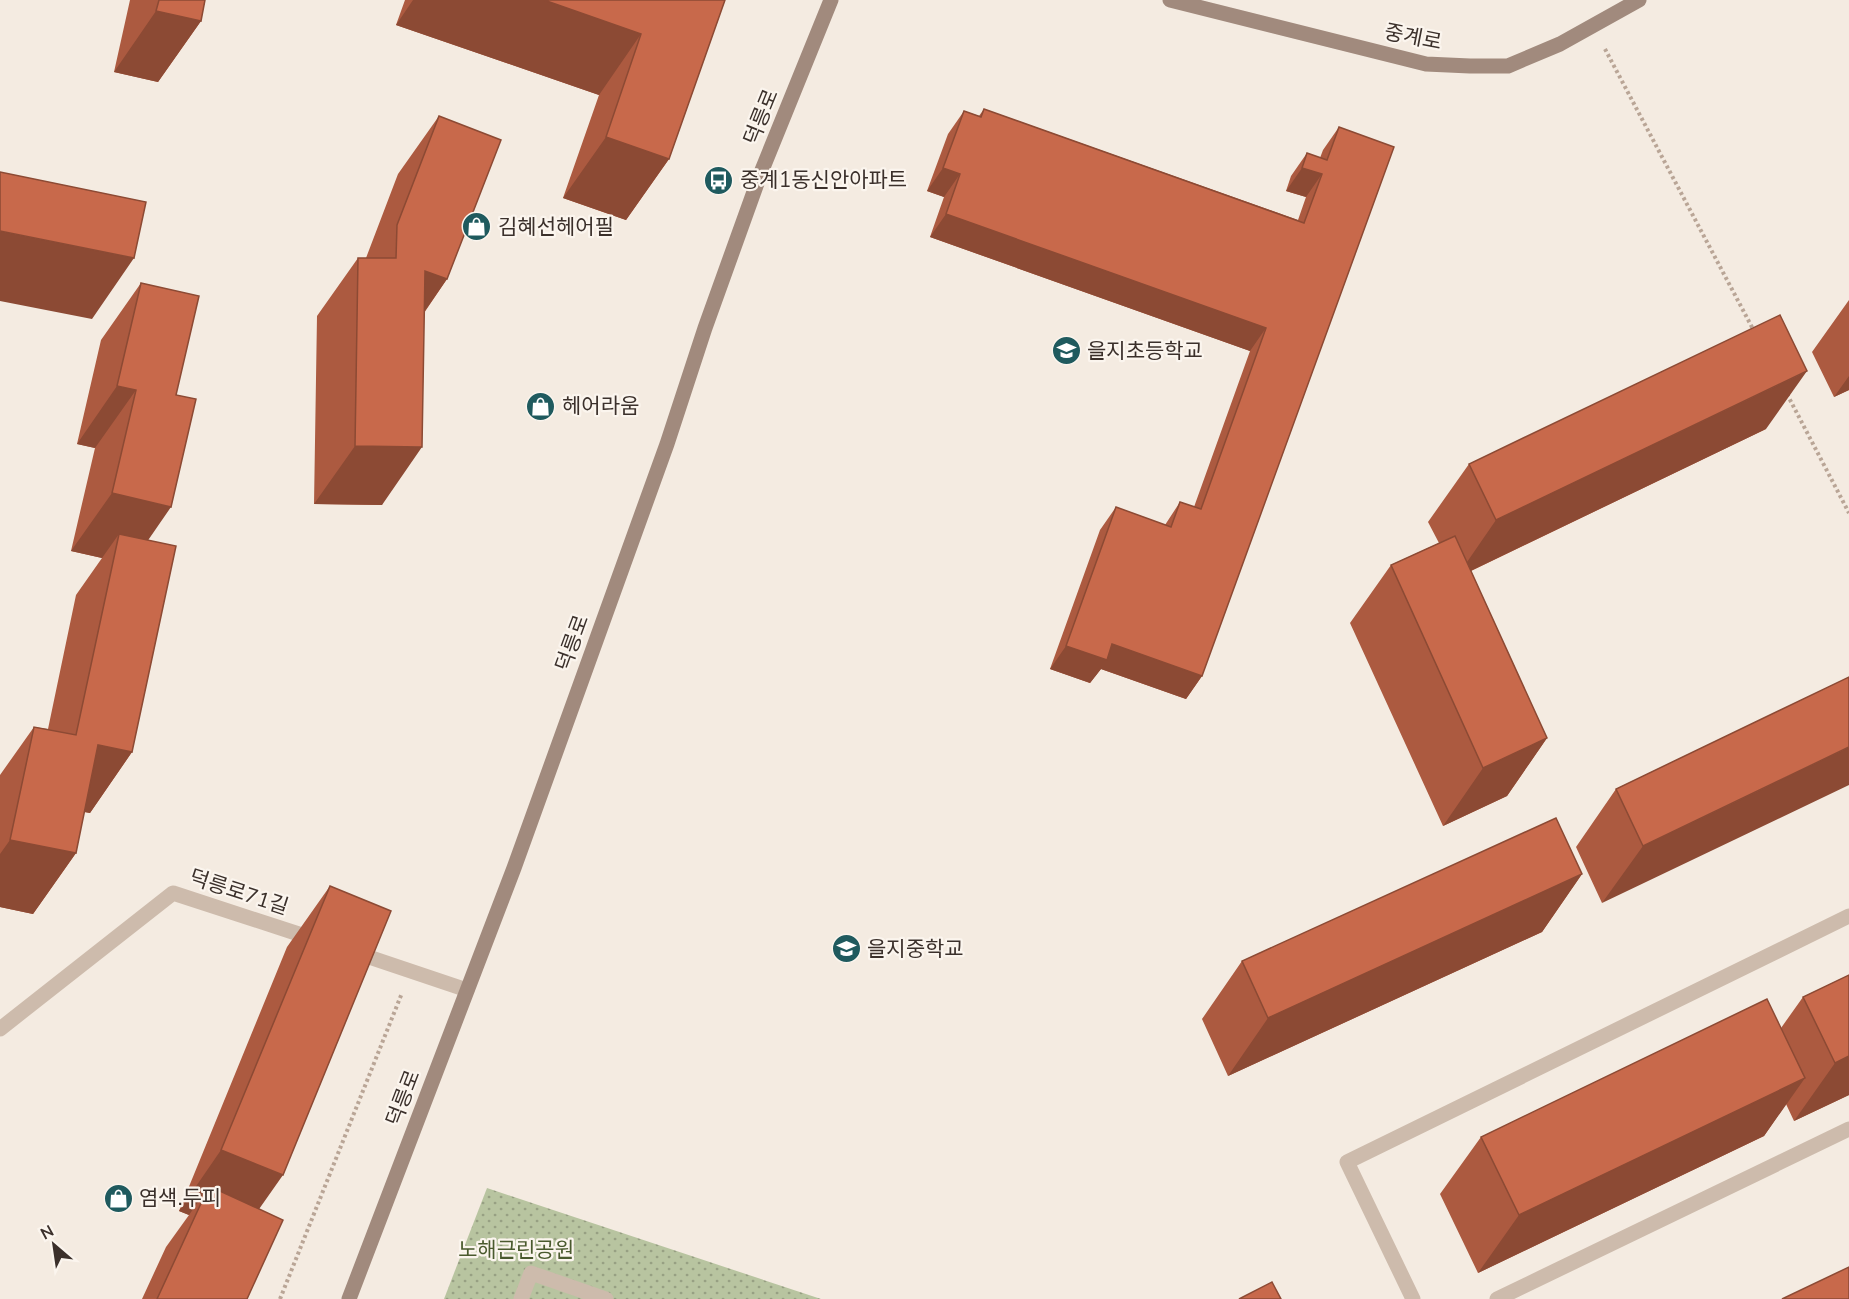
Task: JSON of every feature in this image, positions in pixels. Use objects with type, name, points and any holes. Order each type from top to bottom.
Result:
[{"type":"main road","name":"덕릉로","points":[[349,1299],[514,868],[667,444],[705,328],[760,175],[831,0]]},
{"type":"main road","name":"중계로","points":[[1170,0],[1426,64],[1508,66],[1560,44],[1639,0]]},
{"type":"street","name":"덕릉로71길","points":[[0,1029],[173,893],[467,990]]},
{"type":"street","points":[[1413,1299],[1347,1162],[1849,916]]},
{"type":"street","points":[[1497,1299],[1849,1129]]},
{"type":"street","points":[[521,1299],[531,1273],[606,1299]]},
{"type":"path","points":[[1593,25],[1756,334]]},
{"type":"path","points":[[1783,387],[1849,513]]},
{"type":"path","points":[[280,1299],[411,971]]},
{"type":"green space","name":"노해근린공원","points":[[487,1188],[821,1299],[444,1299]]},
{"type":"building","points":[[159,0],[205,0],[201,21],[156,11]]},
{"type":"building","points":[[544,0],[725,0],[669,159],[606,137],[641,34]]},
{"type":"building","points":[[984,109],[1304,223],[1322,174],[1302,168],[1307,153],[1327,160],[1339,127],[1394,147],[1202,676],[1112,644],[1107,660],[1066,646],[1116,507],[1171,527],[1180,502],[1201,509],[1266,328],[946,214],[960,174],[943,168],[964,111],[981,117]]},
{"type":"building","points":[[439,116],[501,140],[447,279],[425,271],[422,447],[355,446],[358,258],[396,258],[397,225]]},
{"type":"building","points":[[0,172],[146,202],[134,258],[0,231]]},
{"type":"building","points":[[141,283],[199,296],[176,395],[196,399],[171,507],[112,493],[136,390],[117,386]]},
{"type":"building","points":[[1780,315],[1807,371],[1496,520],[1469,464]]},
{"type":"building","points":[[119,534],[176,546],[132,752],[98,745],[76,853],[10,840],[34,727],[76,735]]},
{"type":"building","points":[[1455,536],[1547,738],[1483,768],[1391,565]]},
{"type":"building","points":[[1849,677],[1849,747],[1643,846],[1616,789]]},
{"type":"building","points":[[1556,818],[1582,874],[1268,1018],[1242,961]]},
{"type":"building","points":[[330,886],[391,911],[283,1175],[221,1150]]},
{"type":"building","points":[[1849,975],[1849,1056],[1835,1063],[1803,997]]},
{"type":"building","points":[[1767,999],[1805,1078],[1519,1215],[1481,1137]]},
{"type":"building","points":[[209,1186],[283,1220],[247,1299],[157,1299]]},
{"type":"building","points":[[1849,1267],[1849,1299],[1782,1299]]},
{"type":"building","points":[[1272,1282],[1281,1299],[1239,1299]]},
{"type":"place","name":"중계1동신안아파트","points":[[719,180]]},
{"type":"place","name":"김혜선헤어필","points":[[477,227]]},
{"type":"place","name":"을지초등학교","points":[[1066,351]]},
{"type":"place","name":"헤어라움","points":[[541,406]]},
{"type":"place","name":"을지중학교","points":[[846,949]]},
{"type":"place","name":"염색.두피","points":[[118,1198]]}]
